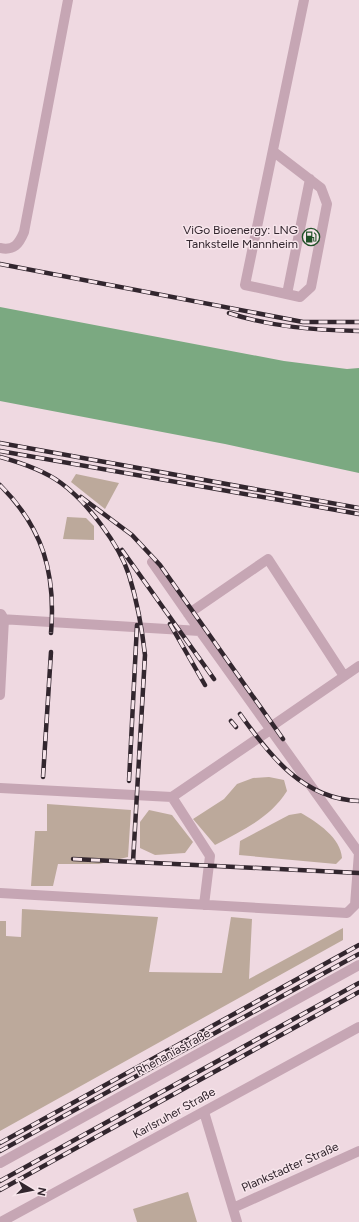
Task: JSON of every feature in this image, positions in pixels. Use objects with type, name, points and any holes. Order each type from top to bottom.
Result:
[{"type":"street","points":[[0,248],[10,249],[16,246],[24,232],[68,0]]},
{"type":"street","points":[[274,152],[321,188],[327,204],[312,287],[300,297],[245,285],[259,212],[274,152],[304,0]]},
{"type":"street","points":[[287,294],[310,179]]},
{"type":"street","points":[[188,614],[268,559],[344,676]]},
{"type":"street","points":[[0,893],[347,913],[355,905],[359,853],[269,729],[152,562]]},
{"type":"street","points":[[0,695],[1,617],[200,631]]},
{"type":"street","points":[[0,788],[172,798],[359,666]]},
{"type":"street","points":[[172,798],[210,856],[204,905]]},
{"type":"street","name":"Rhenaniastraße","points":[[0,1163],[359,965]]},
{"type":"street","name":"Karlsruher Straße","points":[[1,1222],[359,1027]]},
{"type":"street","points":[[204,1112],[237,1222]]},
{"type":"street","name":"Plankstadter Straße","points":[[233,1208],[359,1150]]},
{"type":"shaded area","points":[[0,307],[284,361],[347,369],[359,368],[359,473],[225,444],[0,401]]},
{"type":"shaded area","points":[[76,474],[119,483],[105,509],[71,482]]},
{"type":"shaded area","points":[[67,517],[86,518],[94,526],[94,540],[63,539]]},
{"type":"shaded area","points":[[269,777],[284,780],[287,791],[273,809],[236,834],[215,845],[193,819],[224,799],[237,784],[253,778]]},
{"type":"shaded area","points":[[47,804],[131,810],[128,857],[99,864],[58,864],[53,886],[31,886],[35,831],[47,831]]},
{"type":"shaded area","points":[[149,810],[172,815],[193,842],[185,853],[155,855],[140,848],[140,822]]},
{"type":"shaded area","points":[[301,813],[321,826],[333,837],[341,851],[342,858],[336,864],[239,855],[240,841],[289,815]]},
{"type":"shaded area","points":[[22,909],[158,917],[149,972],[222,973],[231,917],[252,919],[249,979],[343,928],[343,940],[0,1131],[0,921],[6,921],[6,936],[21,937]]},
{"type":"shaded area","points":[[188,1192],[197,1222],[137,1222],[133,1209]]},
{"type":"railway","points":[[0,264],[303,322],[359,322]]},
{"type":"railway","points":[[229,313],[277,325],[326,330],[359,331]]},
{"type":"railway","points":[[0,443],[359,508]]},
{"type":"railway","points":[[0,451],[359,514]]},
{"type":"railway","points":[[0,457],[24,464],[40,471],[54,478],[71,491],[91,512],[110,537],[118,550],[129,575],[139,615],[145,655],[133,862]]},
{"type":"railway","points":[[0,485],[15,501],[27,518],[44,553],[51,591],[51,633]]},
{"type":"railway","points":[[81,497],[132,535],[160,565],[283,739]]},
{"type":"railway","points":[[122,550],[214,679]]},
{"type":"railway","points":[[170,624],[205,685]]},
{"type":"railway","points":[[129,781],[137,625]]},
{"type":"railway","points":[[43,777],[51,652]]},
{"type":"railway","points":[[240,714],[263,745],[276,759],[305,784],[321,792],[339,798],[359,801]]},
{"type":"railway","points":[[231,721],[236,727]]},
{"type":"railway","points":[[73,859],[359,873]]},
{"type":"railway","points":[[0,1143],[359,945]]},
{"type":"railway","points":[[0,1151],[359,954]]},
{"type":"railway","points":[[0,1181],[359,983]]},
{"type":"railway","points":[[0,1190],[359,992]]},
{"type":"place","name":"ViGo Bioenergy: LNG Tankstelle Mannheim","points":[[311,237]]}]
